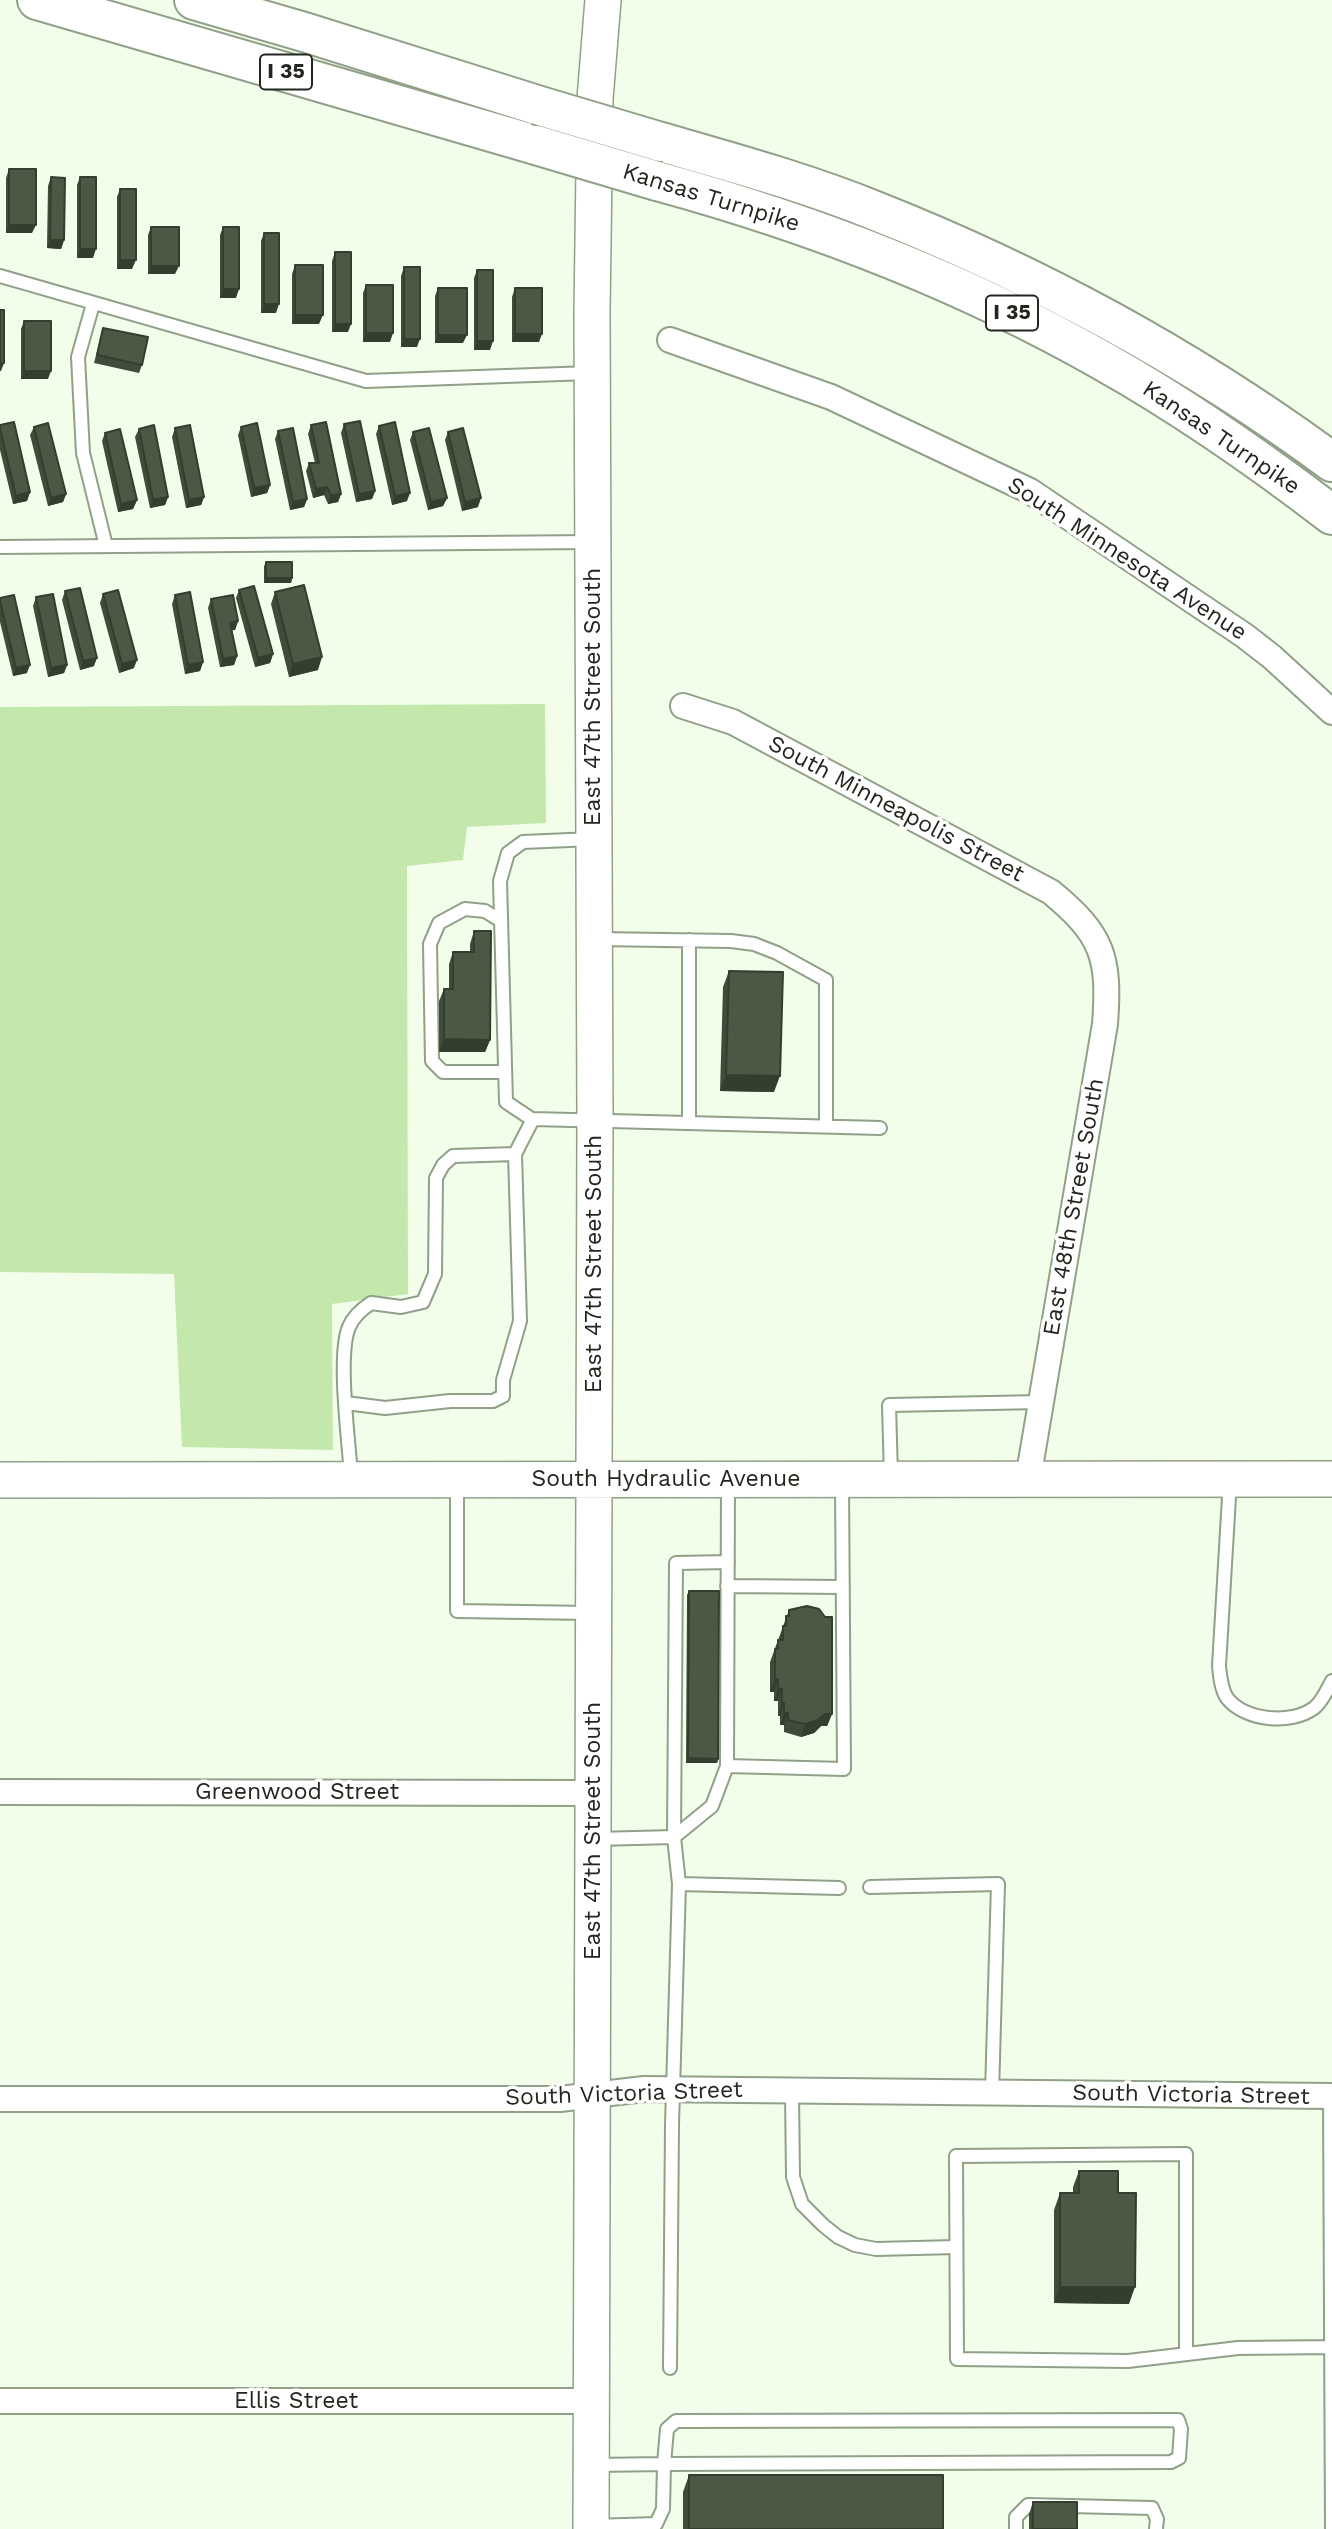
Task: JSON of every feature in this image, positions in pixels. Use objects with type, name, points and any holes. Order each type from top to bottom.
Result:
[{"type":"highway","name":"Kansas Turnpike","points":[[37,0],[715,197],[821,233],[908,267],[1019,317],[1102,360],[1166,398],[1256,458],[1332,515]]},
{"type":"highway","name":"Kansas Turnpike","points":[[194,0],[771,173],[876,211],[979,254],[1144,339],[1227,389],[1332,462]]},
{"type":"main road","name":"East 47th Street South","points":[[591,2527],[595,1121],[592,373],[595,99],[603,0]]},
{"type":"main road","name":"South Hydraulic Avenue","points":[[0,1480],[1332,1479]]},
{"type":"street","name":"South Minnesota Avenue","points":[[670,340],[831,397],[1030,491],[1245,636],[1332,712]]},
{"type":"street","name":"South Minneapolis Street","points":[[683,706],[733,722],[1051,892],[1081,918],[1093,936]]},
{"type":"street","name":"East 48th Street South","points":[[1028,1479],[1105,1024],[1108,993],[1105,967],[1093,936]]},
{"type":"street","name":"Greenwood Street","points":[[0,1792],[594,1793]]},
{"type":"street","name":"South Victoria Street","points":[[0,2099],[560,2099],[644,2089],[1331,2096]]},
{"type":"street","name":"Ellis Street","points":[[0,2401],[591,2401]]},
{"type":"lane","points":[[0,276],[366,381],[592,373]]},
{"type":"lane","points":[[93,303],[78,357],[83,453],[106,546]]},
{"type":"lane","points":[[0,547],[593,542]]},
{"type":"lane","points":[[593,839],[523,842],[508,853],[500,881],[506,1102],[533,1120],[880,1128]]},
{"type":"lane","points":[[501,921],[485,911],[465,909],[439,923],[430,944],[432,1061],[443,1072],[505,1072]]},
{"type":"lane","points":[[594,939],[754,944],[826,980],[826,1126]]},
{"type":"lane","points":[[689,940],[689,1123]]},
{"type":"lane","points":[[346,1403],[384,1408],[450,1401],[493,1401],[503,1396],[503,1380],[520,1321],[515,1154],[533,1120]]},
{"type":"lane","points":[[351,1480],[343,1350],[349,1326],[360,1311],[371,1303],[401,1307],[423,1302],[435,1274],[436,1178],[443,1165],[453,1156],[515,1154]]},
{"type":"lane","points":[[891,1479],[889,1405],[1041,1402]]},
{"type":"lane","points":[[593,1839],[674,1838],[712,1807],[727,1766],[722,1739],[722,1619],[727,1586],[728,1479]]},
{"type":"lane","points":[[727,1766],[844,1769],[842,1479]]},
{"type":"lane","points":[[1231,1479],[1219,1666],[1227,1698],[1260,1716],[1293,1718],[1316,1707],[1332,1681]]},
{"type":"lane","points":[[457,1480],[457,1611],[594,1613]]},
{"type":"lane","points":[[670,2368],[673,2089],[679,1884],[674,1838],[681,1739],[681,1618],[676,1563],[728,1562]]},
{"type":"lane","points":[[727,1586],[843,1587]]},
{"type":"lane","points":[[679,1884],[839,1888]]},
{"type":"lane","points":[[870,1887],[998,1884],[992,2093]]},
{"type":"lane","points":[[792,2091],[793,2177],[802,2204],[823,2225],[838,2238],[876,2249],[956,2247]]},
{"type":"lane","points":[[1331,2096],[1332,2529]]},
{"type":"lane","points":[[1186,2354],[1186,2154],[956,2155],[957,2359],[1128,2361],[1238,2348],[1331,2347]]},
{"type":"lane","points":[[591,2466],[664,2465],[1171,2462],[1179,2458],[1181,2429],[1178,2420],[676,2420],[667,2429],[664,2465],[663,2510],[656,2524],[591,2527]]},
{"type":"lane","points":[[1016,2529],[1016,2517],[1028,2505],[1152,2508],[1157,2519],[1156,2529]]},
{"type":"green space","points":[[545,704],[546,823],[467,827],[463,860],[407,866],[408,1294],[332,1304],[333,1450],[182,1447],[174,1274],[0,1272],[0,707]]},
{"type":"building","points":[[9,169],[36,169],[36,225],[9,225]]},
{"type":"building","points":[[51,177],[65,178],[64,240],[50,240]]},
{"type":"building","points":[[80,177],[96,177],[96,249],[80,249]]},
{"type":"building","points":[[120,189],[136,189],[136,260],[120,260]]},
{"type":"building","points":[[151,227],[179,227],[179,266],[151,266]]},
{"type":"building","points":[[223,227],[239,227],[239,289],[223,289]]},
{"type":"building","points":[[264,233],[279,233],[279,304],[264,304]]},
{"type":"building","points":[[335,252],[351,252],[351,324],[335,324]]},
{"type":"building","points":[[295,265],[323,265],[323,315],[295,315]]},
{"type":"building","points":[[404,267],[420,267],[420,339],[404,339]]},
{"type":"building","points":[[477,270],[493,270],[493,341],[477,341]]},
{"type":"building","points":[[366,285],[393,285],[393,333],[366,333]]},
{"type":"building","points":[[438,288],[467,288],[467,335],[438,335]]},
{"type":"building","points":[[515,288],[542,288],[542,334],[515,334]]},
{"type":"building","points":[[0,310],[4,310],[4,363],[0,363]]},
{"type":"building","points":[[24,321],[51,321],[51,371],[24,371]]},
{"type":"building","points":[[103,328],[148,337],[142,365],[97,355]]},
{"type":"building","points":[[360,421],[375,491],[359,494],[344,424]]},
{"type":"building","points":[[14,422],[30,492],[16,496],[0,429],[0,425]]},
{"type":"building","points":[[326,422],[341,494],[331,495],[327,487],[316,489],[309,463],[319,463],[311,425]]},
{"type":"building","points":[[395,422],[410,493],[395,496],[379,426]]},
{"type":"building","points":[[48,423],[66,494],[51,498],[34,427]]},
{"type":"building","points":[[257,423],[270,485],[254,488],[241,427]]},
{"type":"building","points":[[154,425],[168,497],[153,500],[139,429]]},
{"type":"building","points":[[190,425],[204,497],[189,500],[175,428]]},
{"type":"building","points":[[293,428],[307,499],[293,502],[278,431]]},
{"type":"building","points":[[429,428],[447,498],[431,502],[413,432]]},
{"type":"building","points":[[463,428],[481,498],[465,502],[448,432]]},
{"type":"building","points":[[120,429],[137,500],[121,504],[105,433]]},
{"type":"building","points":[[266,562],[292,562],[292,578],[266,578]]},
{"type":"building","points":[[304,585],[322,657],[293,664],[275,592]]},
{"type":"building","points":[[254,586],[273,654],[258,658],[239,590]]},
{"type":"building","points":[[80,588],[97,658],[83,661],[65,591]]},
{"type":"building","points":[[118,590],[137,660],[122,664],[103,594]]},
{"type":"building","points":[[190,592],[203,662],[188,665],[175,595]]},
{"type":"building","points":[[53,594],[67,665],[51,668],[36,597]]},
{"type":"building","points":[[14,595],[30,665],[16,668],[0,601],[0,598]]},
{"type":"building","points":[[233,595],[238,621],[230,623],[237,656],[223,659],[211,599]]},
{"type":"building","points":[[474,931],[491,931],[490,1040],[444,1039],[444,989],[453,989],[453,952],[474,952]]},
{"type":"building","points":[[729,971],[783,972],[780,1076],[726,1075]]},
{"type":"building","points":[[689,1591],[719,1591],[718,1759],[688,1758]]},
{"type":"building","points":[[807,1606],[819,1609],[825,1617],[832,1617],[832,1714],[825,1714],[818,1720],[805,1724],[788,1720],[788,1713],[784,1713],[782,1689],[778,1689],[778,1679],[775,1679],[775,1649],[778,1649],[778,1640],[783,1640],[783,1626],[786,1626],[789,1610]]},
{"type":"building","points":[[1079,2171],[1118,2171],[1118,2193],[1136,2193],[1135,2287],[1060,2287],[1060,2193],[1079,2193]]},
{"type":"building","points":[[689,2475],[943,2475],[943,2529],[689,2529]]},
{"type":"building","points":[[1033,2502],[1077,2502],[1077,2529],[1033,2529]]}]
